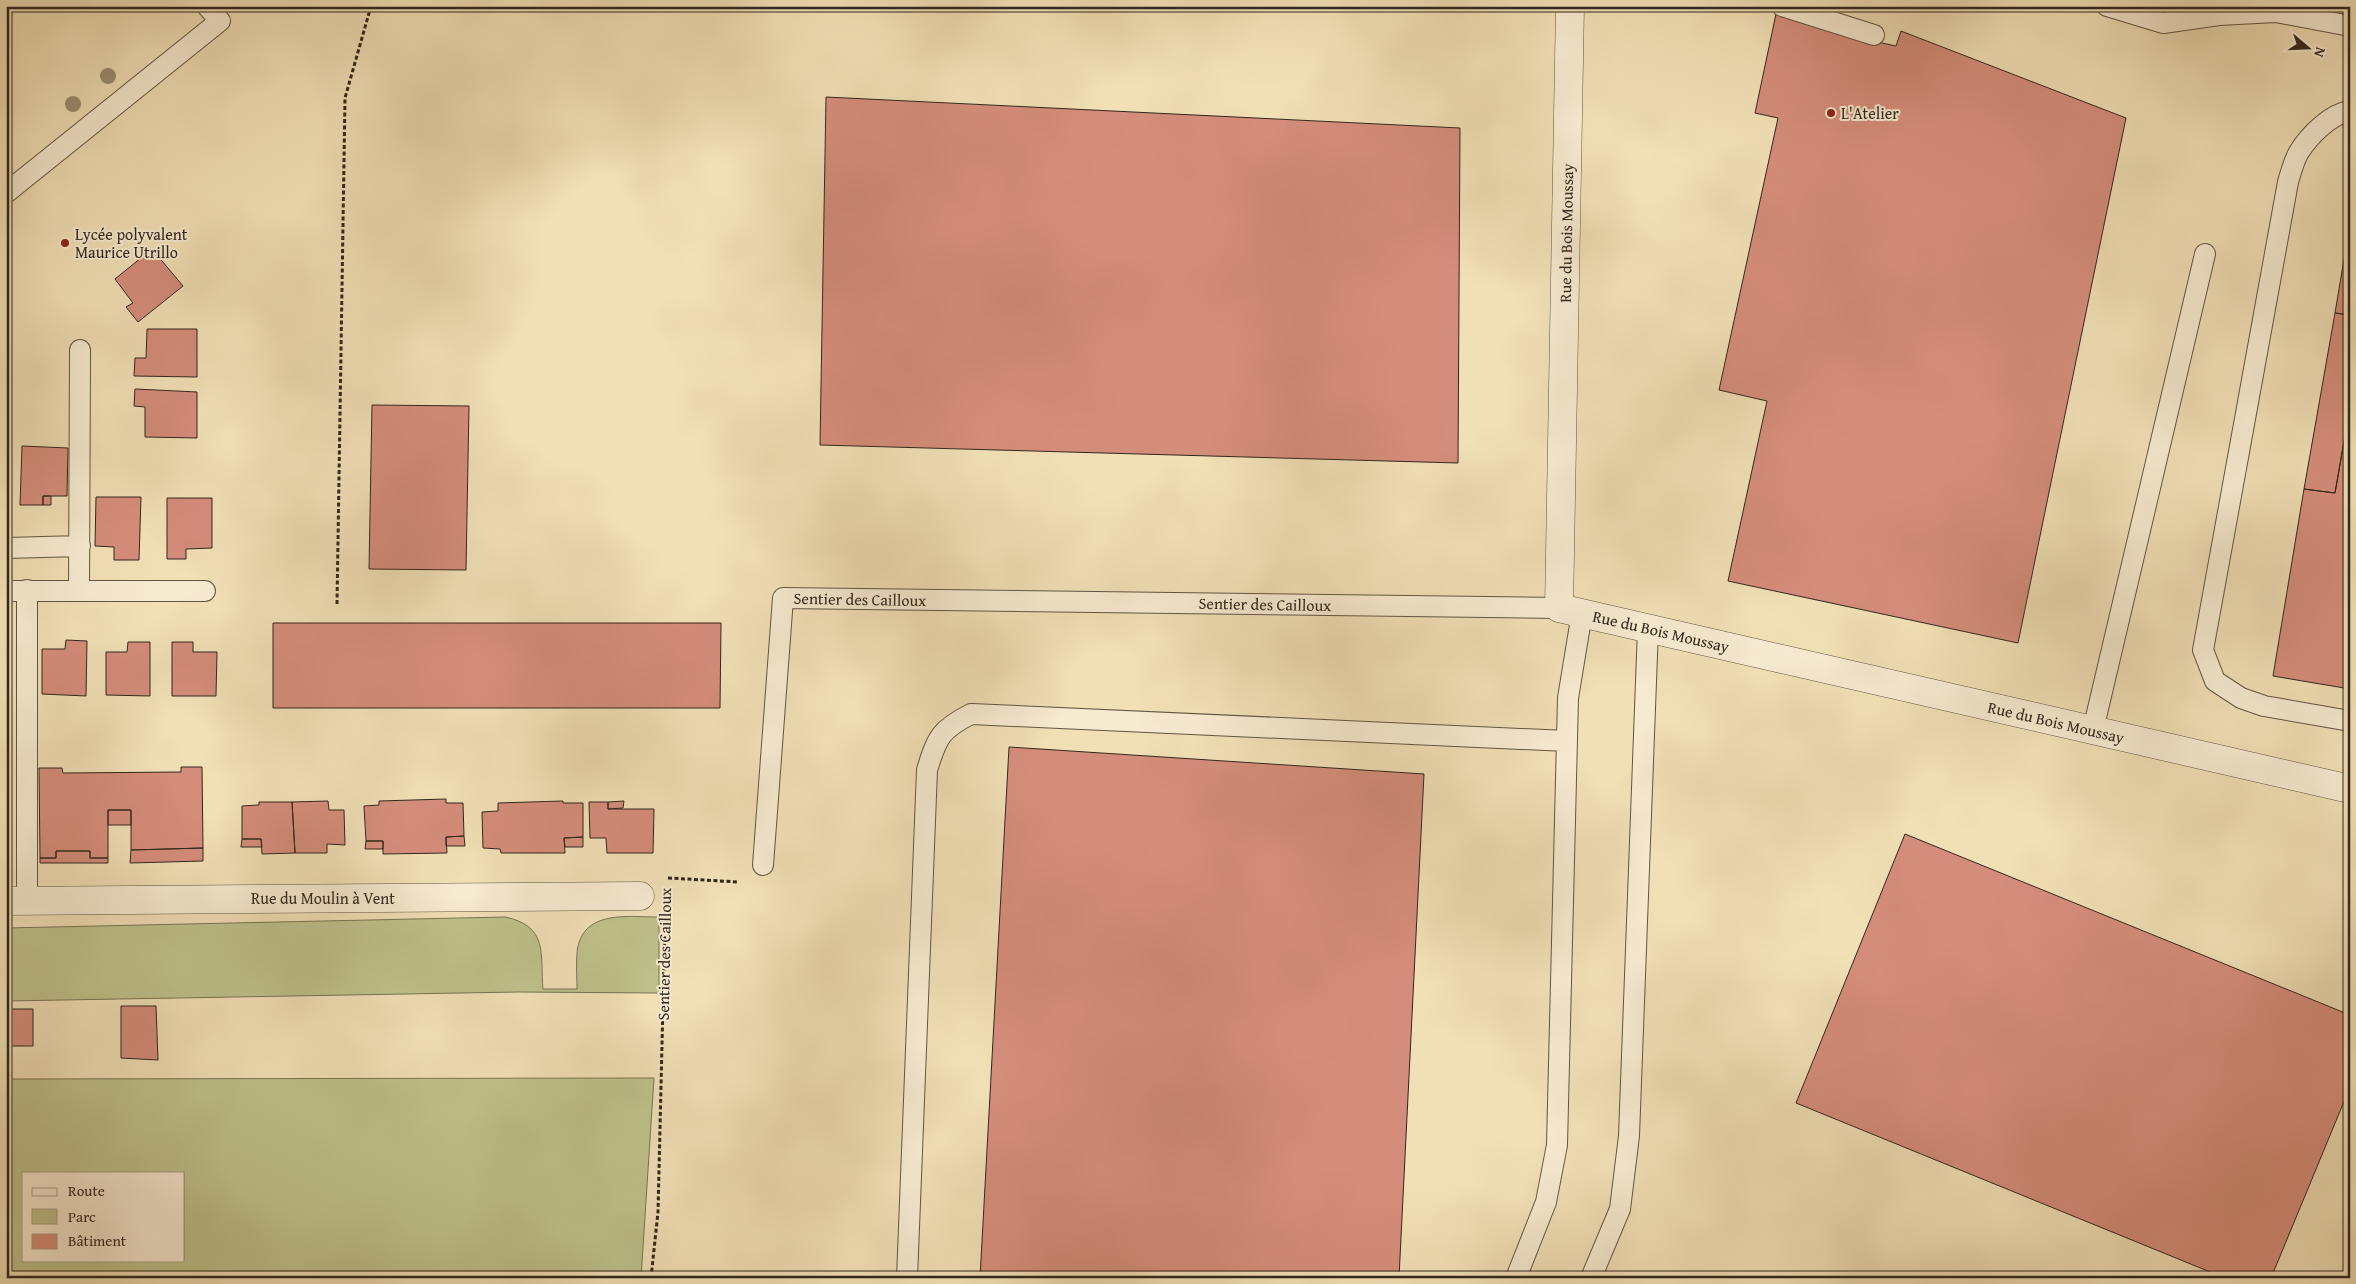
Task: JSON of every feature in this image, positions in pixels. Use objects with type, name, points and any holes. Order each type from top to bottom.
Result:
[{"type":"street","name":"Rue du Bois Moussay","points":[[1570,6],[1571,610],[2350,789]]},
{"type":"street","name":"Rue du Moulin à Vent","points":[[17,901],[640,896]]},
{"type":"lane","points":[[6,192],[220,21],[207,6]]},
{"type":"lane","points":[[1782,6],[1874,35]]},
{"type":"lane","points":[[2107,6],[2163,23],[2219,15],[2276,12],[2350,26]]},
{"type":"lane","points":[[2350,111],[2344,112],[2317,130],[2298,154],[2288,182],[2203,650],[2215,681],[2241,698],[2264,706],[2350,721]]},
{"type":"lane","points":[[2093,730],[2205,254]]},
{"type":"lane","points":[[80,350],[80,590]]},
{"type":"lane","points":[[6,548],[80,546]]},
{"type":"lane","points":[[17,901],[27,590]]},
{"type":"lane","points":[[6,591],[205,591]]},
{"type":"lane","name":"Sentier des Cailloux","points":[[764,865],[784,598],[1571,610]]},
{"type":"lane","points":[[1516,1278],[1546,1202],[1557,1145],[1571,610]]},
{"type":"lane","points":[[1591,1278],[1620,1209],[1629,1136],[1648,628]]},
{"type":"lane","points":[[907,1278],[927,770],[935,742],[951,724],[971,714],[1567,741]]},
{"type":"path","points":[[337,604],[345,98],[370,6]]},
{"type":"path","name":"Sentier des Cailloux","points":[[666,887],[666,878],[744,882],[764,865]]},
{"type":"path","name":"Sentier des Cailloux","points":[[651,1278],[658,1212],[665,917]]},
{"type":"green space","points":[[505,917],[519,921],[529,927],[536,935],[541,954],[543,989],[577,989],[577,953],[580,939],[587,929],[597,922],[620,917],[659,917],[659,993],[519,992],[6,1001],[6,928]]},
{"type":"green space","points":[[654,1078],[641,1278],[6,1278],[6,1079]]},
{"type":"building","points":[[1776,14],[1836,27],[1835,33],[1896,46],[1901,31],[2126,118],[2018,643],[1728,581],[1767,401],[1719,390],[1778,118],[1755,113]]},
{"type":"building","points":[[826,97],[1460,128],[1458,463],[820,445]]},
{"type":"building","points":[[2350,223],[2350,315],[2335,313]]},
{"type":"building","points":[[152,249],[183,286],[138,322],[126,307],[133,303],[115,279]]},
{"type":"building","points":[[2335,313],[2350,315],[2350,407],[2335,493],[2304,489]]},
{"type":"building","points":[[147,329],[197,329],[197,377],[134,376],[135,358],[146,358]]},
{"type":"building","points":[[135,389],[197,392],[197,438],[145,437],[145,407],[134,406]]},
{"type":"building","points":[[372,405],[469,406],[466,570],[369,569]]},
{"type":"building","points":[[2350,407],[2350,689],[2273,676],[2304,489],[2335,493]]},
{"type":"building","points":[[22,446],[68,448],[67,496],[43,496],[43,505],[20,505]]},
{"type":"building","points":[[43,496],[51,496],[51,505],[43,505]]},
{"type":"building","points":[[96,497],[141,497],[139,560],[114,560],[114,547],[95,546]]},
{"type":"building","points":[[167,498],[212,498],[212,548],[186,549],[186,559],[167,559]]},
{"type":"building","points":[[273,623],[721,623],[720,708],[273,708]]},
{"type":"building","points":[[66,640],[87,641],[86,696],[42,694],[42,649],[65,649]]},
{"type":"building","points":[[128,642],[150,642],[150,696],[106,695],[106,652],[127,652]]},
{"type":"building","points":[[172,642],[193,642],[193,652],[217,652],[216,696],[172,696]]},
{"type":"building","points":[[1009,747],[1424,774],[1399,1278],[980,1278]]},
{"type":"building","points":[[181,767],[202,767],[203,848],[131,850],[131,810],[108,810],[108,858],[90,858],[90,851],[56,851],[56,858],[40,858],[39,768],[62,768],[63,773],[181,772]]},
{"type":"building","points":[[446,799],[446,803],[463,803],[464,836],[446,837],[447,853],[383,854],[383,841],[366,841],[364,806],[379,805],[379,801]]},
{"type":"building","points":[[328,801],[329,810],[344,810],[345,845],[327,844],[327,853],[295,853],[292,802]]},
{"type":"building","points":[[563,801],[563,803],[583,803],[583,837],[564,838],[565,853],[501,853],[500,849],[483,848],[482,812],[498,811],[498,803]]},
{"type":"building","points":[[624,801],[623,808],[608,809],[608,802]]},
{"type":"building","points":[[259,802],[292,802],[295,853],[262,854],[261,839],[242,839],[242,806],[259,805]]},
{"type":"building","points":[[589,802],[608,802],[608,809],[654,809],[653,853],[607,853],[606,838],[590,838]]},
{"type":"building","points":[[108,810],[131,810],[131,825],[108,825]]},
{"type":"building","points":[[1905,834],[2350,1015],[2350,1087],[2271,1278],[2225,1278],[1796,1103]]},
{"type":"building","points":[[464,836],[465,846],[446,846],[446,837]]},
{"type":"building","points":[[583,837],[583,847],[565,847],[564,838]]},
{"type":"building","points":[[242,839],[261,839],[262,847],[241,847]]},
{"type":"building","points":[[366,841],[383,841],[383,849],[365,849]]},
{"type":"building","points":[[203,848],[203,861],[130,863],[131,850]]},
{"type":"building","points":[[56,851],[90,851],[90,858],[108,858],[108,863],[40,863],[40,858],[56,858]]},
{"type":"building","points":[[121,1006],[156,1006],[158,1060],[121,1058]]},
{"type":"building","points":[[6,1009],[33,1009],[33,1046],[6,1046]]},
{"type":"place","name":"L'Atelier","points":[[1831,113]]},
{"type":"place","name":"Lycée polyvalent Maurice Utrillo","points":[[65,243]]}]
